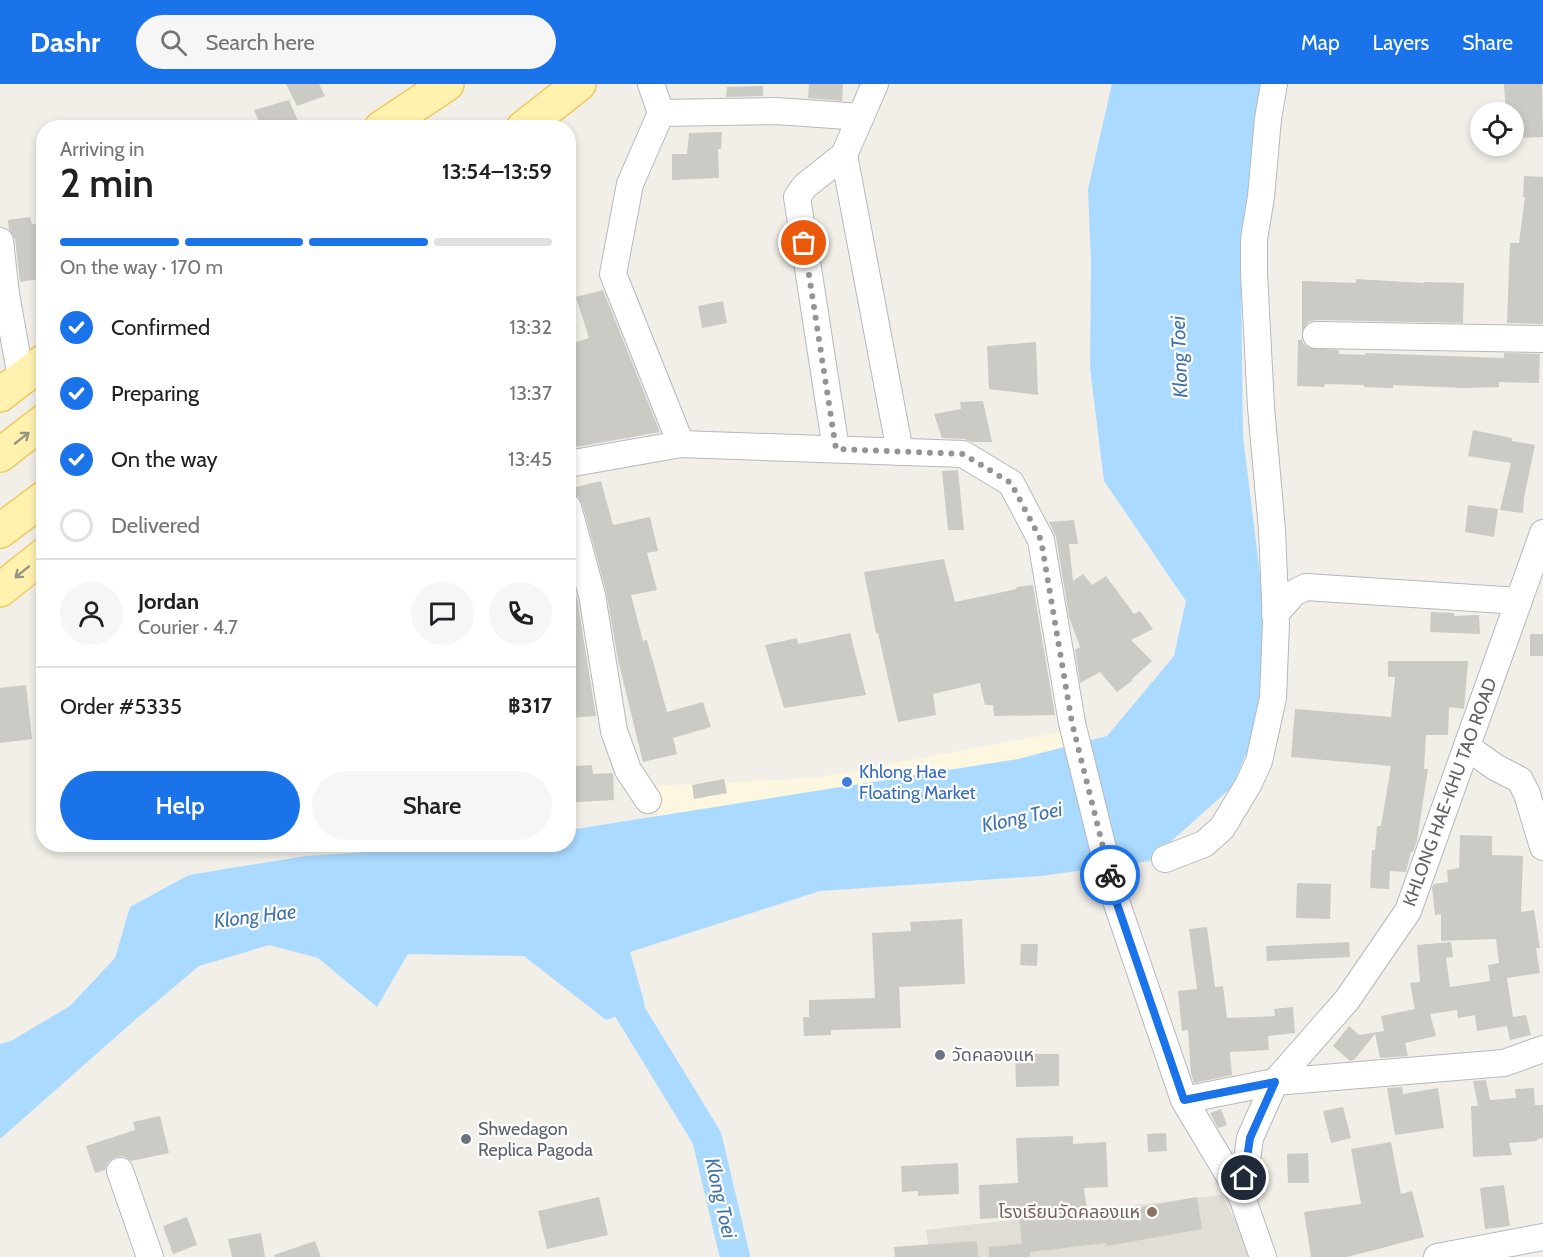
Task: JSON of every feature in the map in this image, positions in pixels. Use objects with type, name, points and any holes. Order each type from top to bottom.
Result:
[{"type":"main road","points":[[393,120],[447,84]]},
{"type":"main road","points":[[427,120],[473,84]]},
{"type":"main road","points":[[533,120],[579,84]]},
{"type":"main road","points":[[550,120],[588,84]]},
{"type":"main road","points":[[0,455],[36,427]]},
{"type":"main road","points":[[0,531],[36,504]]},
{"type":"main road","points":[[0,590],[36,561]]},
{"type":"street","points":[[651,84],[661,113],[630,184],[613,274],[681,444]]},
{"type":"street","points":[[836,449],[797,197],[805,186],[844,155],[875,84]]},
{"type":"street","points":[[1166,859],[1204,844],[1221,828],[1254,773],[1264,743],[1273,698],[1275,615],[1272,530],[1259,384],[1254,239],[1274,84]]},
{"type":"street","points":[[661,113],[777,111],[861,117]]},
{"type":"street","points":[[844,155],[900,452]]},
{"type":"street","points":[[0,242],[6,294],[22,378]]},
{"type":"street","points":[[1316,336],[1543,339]]},
{"type":"street","points":[[576,463],[681,444],[963,454],[1011,483],[1041,540],[1072,723],[1116,901],[1184,1100],[1242,1197]]},
{"type":"street","name":"KHLONG HAE-KHU TAO ROAD","points":[[1263,1257],[1242,1197],[1250,1138],[1275,1082],[1347,1000],[1408,911],[1467,747],[1528,599],[1543,533]]},
{"type":"street","points":[[576,537],[592,596],[614,731],[628,770],[648,800]]},
{"type":"street","points":[[1275,615],[1294,593],[1306,587],[1528,599]]},
{"type":"street","points":[[1467,747],[1535,792],[1543,847]]},
{"type":"street","points":[[1184,1100],[1275,1082],[1504,1063],[1543,1049]]},
{"type":"street","points":[[120,1171],[150,1257]]},
{"type":"street","points":[[1437,1257],[1543,1237]]},
{"type":"shaded area","name":"Khlong Hae Floating Market","points":[[1061,732],[1065,763],[659,826],[655,786],[815,778]]},
{"type":"shaded area","name":"โรงเรียนวัดคลองแห","points":[[1222,1195],[1254,1257],[930,1257],[926,1230]]},
{"type":"water","name":"Klong Hae","points":[[1112,84],[1261,84],[1253,144],[1241,279],[1243,436],[1266,624],[1257,728],[1232,787],[1149,861],[1041,876],[820,891],[630,952],[645,1005],[606,1020],[524,956],[408,954],[377,1007],[318,958],[269,945],[199,966],[0,1139],[0,1044],[11,1041],[70,1006],[115,958],[130,907],[189,875],[306,856],[370,852],[576,852],[576,829],[1018,759],[1107,736],[1174,656],[1186,601],[1104,481],[1090,368],[1091,263],[1088,189]]},
{"type":"building","points":[[286,84],[319,84],[325,96],[297,106]]},
{"type":"building","points":[[809,84],[843,84],[842,101],[808,98]]},
{"type":"building","points":[[1504,84],[1542,84],[1543,137],[1524,138],[1524,102],[1505,102]]},
{"type":"building","points":[[763,86],[763,96],[726,97],[727,87]]},
{"type":"building","points":[[289,100],[298,120],[258,120],[254,110]]},
{"type":"building","points":[[722,132],[721,149],[718,149],[719,178],[672,180],[672,154],[687,154],[689,133]]},
{"type":"building","points":[[1524,176],[1543,177],[1543,324],[1507,323],[1510,243],[1519,243],[1525,197],[1523,197]]},
{"type":"building","points":[[30,217],[32,224],[36,224],[36,279],[20,282],[15,239],[9,230],[8,220]]},
{"type":"building","points":[[1356,279],[1464,283],[1463,323],[1316,320],[1308,322],[1302,332],[1302,281],[1356,283]]},
{"type":"building","points":[[603,290],[660,432],[577,447],[576,342],[589,338],[576,297]]},
{"type":"building","points":[[723,301],[727,323],[702,328],[698,306]]},
{"type":"building","points":[[1301,337],[1303,343],[1309,348],[1339,350],[1339,354],[1504,358],[1504,353],[1540,354],[1539,383],[1499,382],[1499,387],[1464,388],[1393,385],[1393,388],[1325,384],[1324,387],[1297,386],[1298,340],[1301,340]]},
{"type":"building","points":[[1036,342],[1038,395],[989,389],[987,346]]},
{"type":"building","points":[[983,401],[992,442],[942,438],[934,414],[961,409],[960,402]]},
{"type":"building","points":[[1473,430],[1535,445],[1523,513],[1500,510],[1511,463],[1468,456]]},
{"type":"building","points":[[958,470],[964,530],[948,530],[942,471]]},
{"type":"building","points":[[601,481],[613,525],[650,517],[658,551],[647,553],[657,590],[631,595],[643,641],[647,640],[667,712],[703,702],[711,727],[673,738],[677,754],[643,762],[618,660],[606,591],[582,503],[576,495],[576,487]]},
{"type":"building","points":[[1468,505],[1498,509],[1494,537],[1465,532]]},
{"type":"building","points":[[1074,520],[1078,544],[1069,544],[1073,581],[1083,574],[1092,585],[1106,576],[1134,614],[1140,611],[1153,629],[1131,640],[1152,661],[1117,692],[1100,672],[1080,683],[1075,650],[1080,647],[1069,617],[1056,537],[1049,522]]},
{"type":"building","points":[[944,559],[955,602],[1033,585],[1055,715],[994,716],[993,705],[985,705],[980,683],[933,694],[936,715],[898,722],[864,572]]},
{"type":"building","points":[[576,594],[577,598],[596,716],[576,717]]},
{"type":"building","points":[[1431,612],[1454,613],[1454,616],[1479,615],[1480,634],[1430,632]]},
{"type":"building","points":[[850,633],[866,695],[784,708],[765,645],[797,638],[798,644]]},
{"type":"building","points":[[1530,634],[1543,634],[1543,656],[1530,656]]},
{"type":"building","points":[[1388,661],[1468,661],[1464,709],[1449,707],[1448,735],[1426,735],[1424,769],[1428,769],[1417,841],[1411,852],[1406,872],[1390,871],[1389,889],[1370,888],[1372,850],[1375,850],[1377,826],[1381,826],[1391,766],[1291,757],[1295,709],[1391,717],[1395,677],[1388,677]]},
{"type":"building","points":[[26,685],[32,739],[0,743],[0,688]]},
{"type":"building","points":[[592,765],[593,774],[613,773],[614,800],[576,802],[576,766]]},
{"type":"building","points":[[724,779],[727,793],[694,799],[692,785]]},
{"type":"building","points":[[1460,835],[1492,836],[1492,855],[1523,856],[1521,912],[1534,910],[1540,948],[1536,948],[1540,973],[1507,978],[1513,1017],[1526,1015],[1531,1035],[1510,1040],[1507,1026],[1477,1031],[1475,1015],[1458,1018],[1457,1010],[1430,1014],[1436,1036],[1405,1043],[1408,1056],[1380,1058],[1375,1034],[1354,1060],[1350,1061],[1333,1046],[1349,1026],[1359,1035],[1384,1031],[1381,1016],[1415,1009],[1410,983],[1420,982],[1417,945],[1451,942],[1453,957],[1446,958],[1450,987],[1490,981],[1488,965],[1499,963],[1496,939],[1441,941],[1441,914],[1435,915],[1432,887],[1434,884],[1448,882],[1447,870],[1459,868]]},
{"type":"building","points":[[1297,883],[1331,884],[1330,919],[1296,918]]},
{"type":"building","points":[[962,919],[965,984],[899,987],[901,1028],[831,1030],[831,1035],[804,1036],[803,1017],[809,1017],[809,1000],[875,998],[872,933],[911,931],[910,922]]},
{"type":"building","points":[[1207,927],[1215,987],[1223,986],[1227,1018],[1275,1016],[1274,1009],[1293,1007],[1295,1033],[1268,1036],[1269,1050],[1230,1052],[1232,1075],[1194,1083],[1191,1074],[1188,1030],[1182,1031],[1178,991],[1197,989],[1189,929]]},
{"type":"building","points":[[1349,942],[1350,957],[1267,961],[1266,946]]},
{"type":"building","points":[[1021,944],[1038,944],[1037,966],[1020,965]]},
{"type":"building","points":[[1015,1054],[1059,1054],[1059,1086],[1016,1087]]},
{"type":"building","points":[[1486,1080],[1490,1100],[1516,1098],[1515,1089],[1534,1088],[1535,1105],[1543,1105],[1543,1138],[1537,1141],[1509,1143],[1512,1155],[1473,1157],[1471,1106],[1478,1106],[1473,1081]]},
{"type":"building","points":[[1402,1087],[1403,1094],[1438,1088],[1444,1128],[1395,1135],[1387,1088]]},
{"type":"building","points":[[1343,1107],[1351,1138],[1331,1143],[1323,1111]]},
{"type":"building","points":[[1221,1109],[1227,1125],[1218,1128],[1210,1113]]},
{"type":"building","points":[[160,1116],[169,1153],[131,1161],[123,1156],[116,1157],[108,1162],[105,1170],[95,1173],[86,1146],[135,1130],[133,1122]]},
{"type":"building","points":[[1166,1133],[1167,1151],[1148,1152],[1147,1134]]},
{"type":"building","points":[[1073,1136],[1073,1144],[1106,1142],[1108,1187],[1084,1188],[1088,1217],[1197,1197],[1202,1229],[1107,1246],[1106,1243],[1030,1252],[1030,1257],[989,1257],[989,1247],[1022,1244],[1019,1217],[980,1219],[979,1185],[1018,1183],[1016,1138]]},
{"type":"building","points":[[1391,1142],[1401,1194],[1412,1191],[1424,1237],[1347,1257],[1311,1257],[1304,1212],[1361,1204],[1351,1149]]},
{"type":"building","points":[[1308,1153],[1309,1183],[1288,1183],[1287,1154]]},
{"type":"building","points":[[958,1163],[959,1194],[918,1196],[918,1191],[902,1192],[901,1166]]},
{"type":"building","points":[[1504,1185],[1510,1226],[1485,1229],[1480,1188]]},
{"type":"building","points":[[599,1197],[608,1235],[547,1249],[538,1211]]},
{"type":"building","points":[[187,1217],[197,1245],[173,1254],[163,1226]]},
{"type":"building","points":[[261,1233],[265,1257],[232,1257],[228,1239]]},
{"type":"building","points":[[315,1241],[321,1257],[275,1257],[274,1255]]},
{"type":"building","points":[[977,1241],[978,1257],[895,1257],[894,1247]]},
{"type":"waterway","name":"Klong Toei","points":[[608,976],[707,1138],[735,1257]]},
{"type":"way so far","points":[[804,243],[836,449],[963,454],[1011,483],[1041,540],[1072,723],[1110,875]]},
{"type":"place","name":"Khlong Hae Floating Market","points":[[847,782]]},
{"type":"place","name":"วัดคลองแห","points":[[940,1055]]},
{"type":"place","name":"Shwedagon Replica Pagoda","points":[[466,1139]]},
{"type":"place","name":"โรงเรียนวัดคลองแห","points":[[1152,1212]]},
{"type":"route","points":[[1110,875],[1116,901],[1184,1100],[1275,1082],[1250,1138],[1244,1178]]}]
